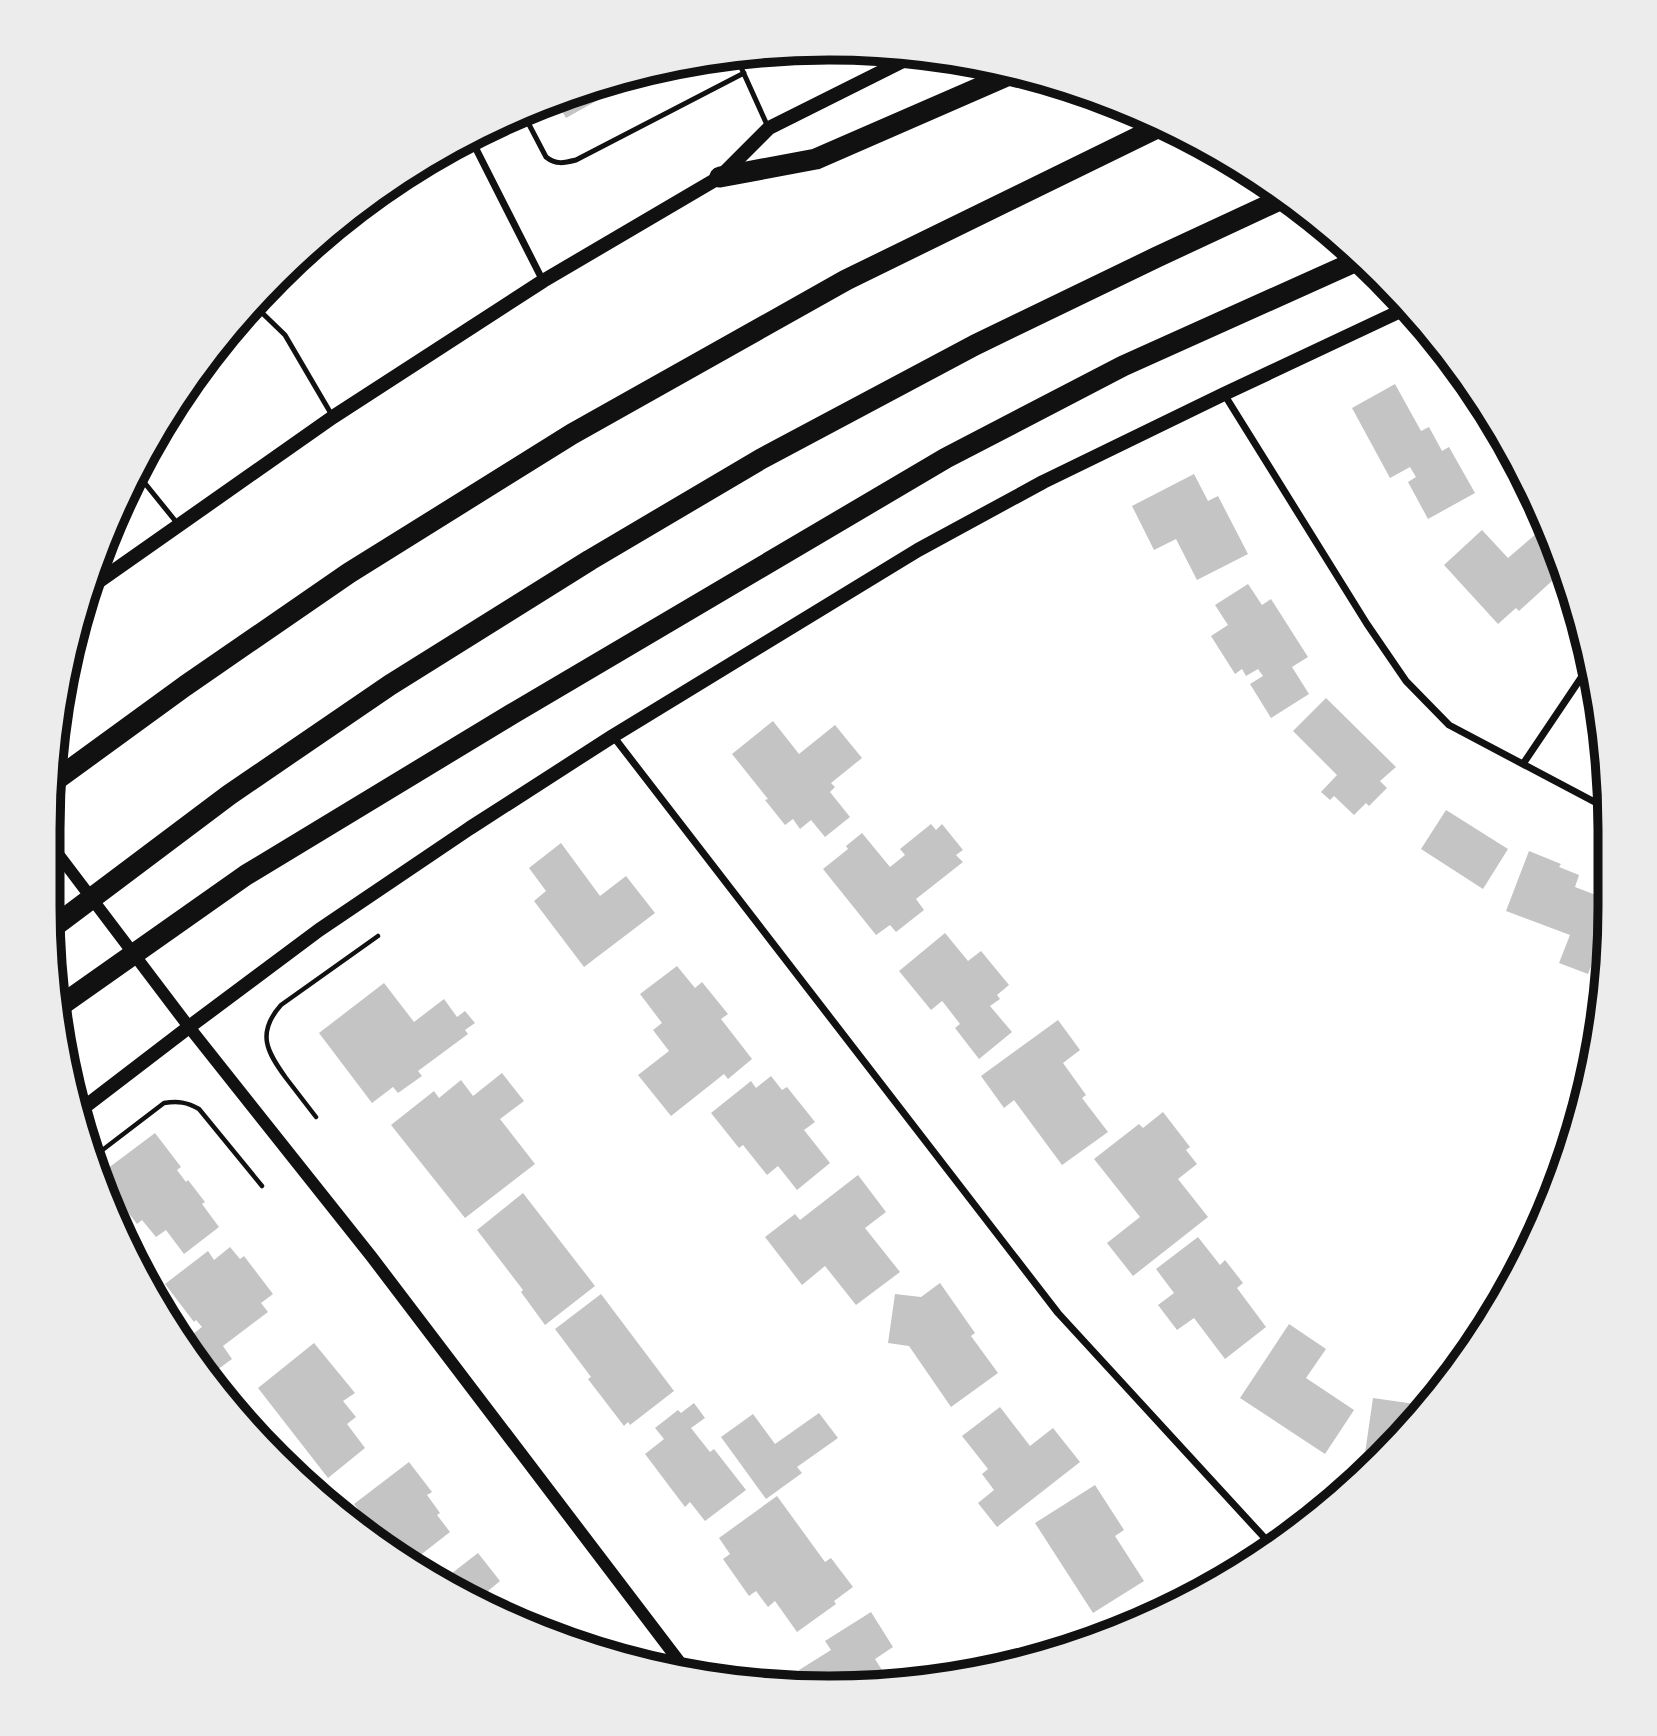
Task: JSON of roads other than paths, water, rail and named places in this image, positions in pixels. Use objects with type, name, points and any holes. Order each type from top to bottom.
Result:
[{"type":"highway","points":[[720,177],[816,159],[1000,79]]},
{"type":"highway","points":[[61,776],[185,686],[349,573],[572,434],[846,280],[1150,131]]},
{"type":"highway","points":[[60,922],[229,795],[390,685],[749,465],[975,345],[1275,202]]},
{"type":"highway","points":[[67,1016],[246,874],[946,458],[1123,366],[1350,264]]},
{"type":"main road","points":[[100,580],[333,417],[543,281],[720,177],[769,128],[899,63]]},
{"type":"main road","points":[[86,1106],[339,916],[470,828],[613,736],[918,551],[1043,482],[1398,312]]},
{"type":"street","points":[[475,146],[543,281]]},
{"type":"street","points":[[1224,394],[1367,624],[1406,681],[1450,725],[1597,803]]},
{"type":"street","points":[[1523,764],[1582,676]]},
{"type":"street","points":[[613,736],[1058,1313],[1266,1540]]},
{"type":"street","points":[[60,856],[189,1027],[379,1267],[680,1662]]},
{"type":"lane","points":[[740,65],[769,128]]},
{"type":"lane","points":[[527,121],[546,157],[552,162],[567,162],[576,160],[744,73]]},
{"type":"lane","points":[[260,311],[285,335],[333,417]]},
{"type":"lane","points":[[143,481],[179,525]]}]
